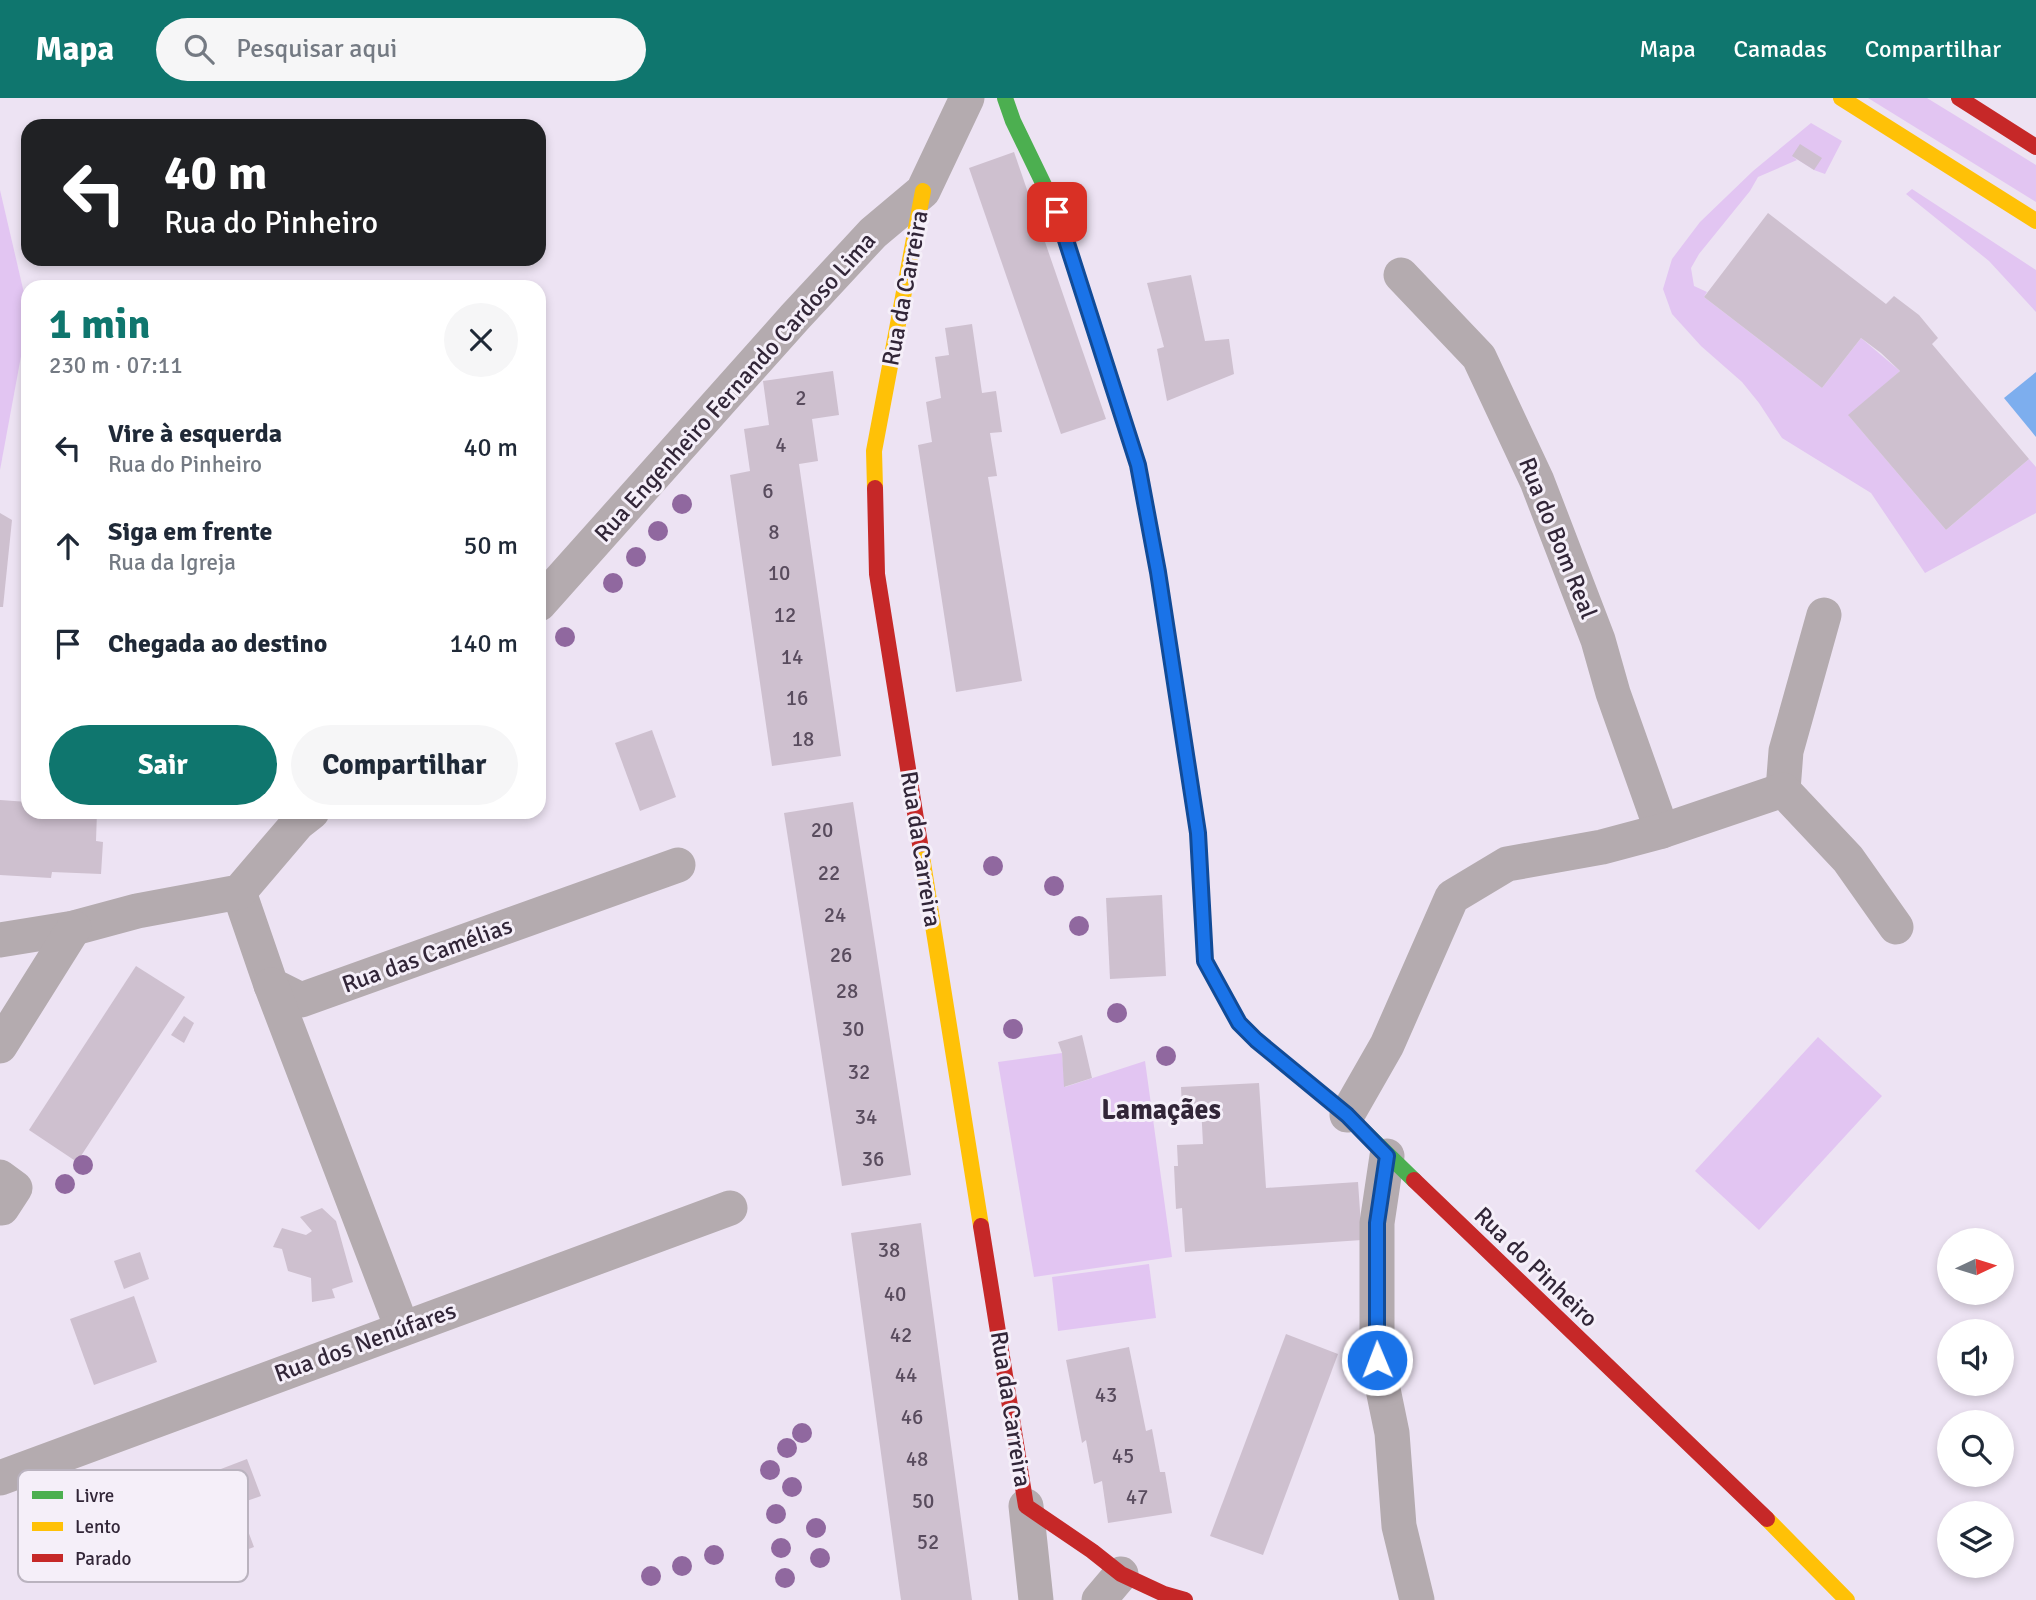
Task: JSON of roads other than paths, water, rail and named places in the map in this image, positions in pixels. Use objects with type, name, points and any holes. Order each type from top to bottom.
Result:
[{"type":"street","name":"Rua Engenheiro Fernando Cardoso Lima","points":[[546,596],[873,233],[923,191],[967,98]]},
{"type":"street","name":"Rua do Pinheiro","points":[[1005,98],[1013,121],[1057,212],[1138,465],[1158,572],[1198,833],[1205,961],[1239,1023],[1347,1115],[1804,1555],[1847,1600]]},
{"type":"street","points":[[1841,98],[2036,221]]},
{"type":"street","points":[[1959,98],[2036,147]]},
{"type":"street","name":"Rua da Carreira","points":[[923,191],[874,451],[877,574],[1026,1506],[1036,1600]]},
{"type":"street","name":"Rua do Bom Real","points":[[1401,275],[1479,357],[1537,481],[1556,530],[1598,640],[1612,693],[1662,831]]},
{"type":"street","points":[[1824,615],[1786,751],[1783,790],[1848,859],[1896,927]]},
{"type":"street","points":[[1347,1115],[1387,1045],[1452,897],[1507,863],[1602,847],[1662,831],[1783,790]]},
{"type":"street","points":[[0,940],[74,928],[137,911],[239,891],[304,819]]},
{"type":"street","name":"Rua das Camélias","points":[[271,985],[301,1000],[678,865]]},
{"type":"street","points":[[239,891],[271,985],[402,1328]]},
{"type":"street","points":[[0,1046],[74,928]]},
{"type":"street","points":[[1387,1156],[1377,1223],[1377,1360],[1392,1433],[1399,1526],[1417,1600]]},
{"type":"street","name":"Rua dos Nenúfares","points":[[21,1470],[730,1208]]},
{"type":"street","name":"Rua dos Nenúfares","points":[[0,1478],[18,1471]]},
{"type":"street","name":"Rua da Carreira","points":[[1026,1506],[1092,1551],[1110,1587],[1164,1594],[1185,1600]]},
{"type":"water","points":[[2036,372],[2036,437],[2004,398]]},
{"type":"district","name":"Lamaçães","points":[[1161,1109]]}]
